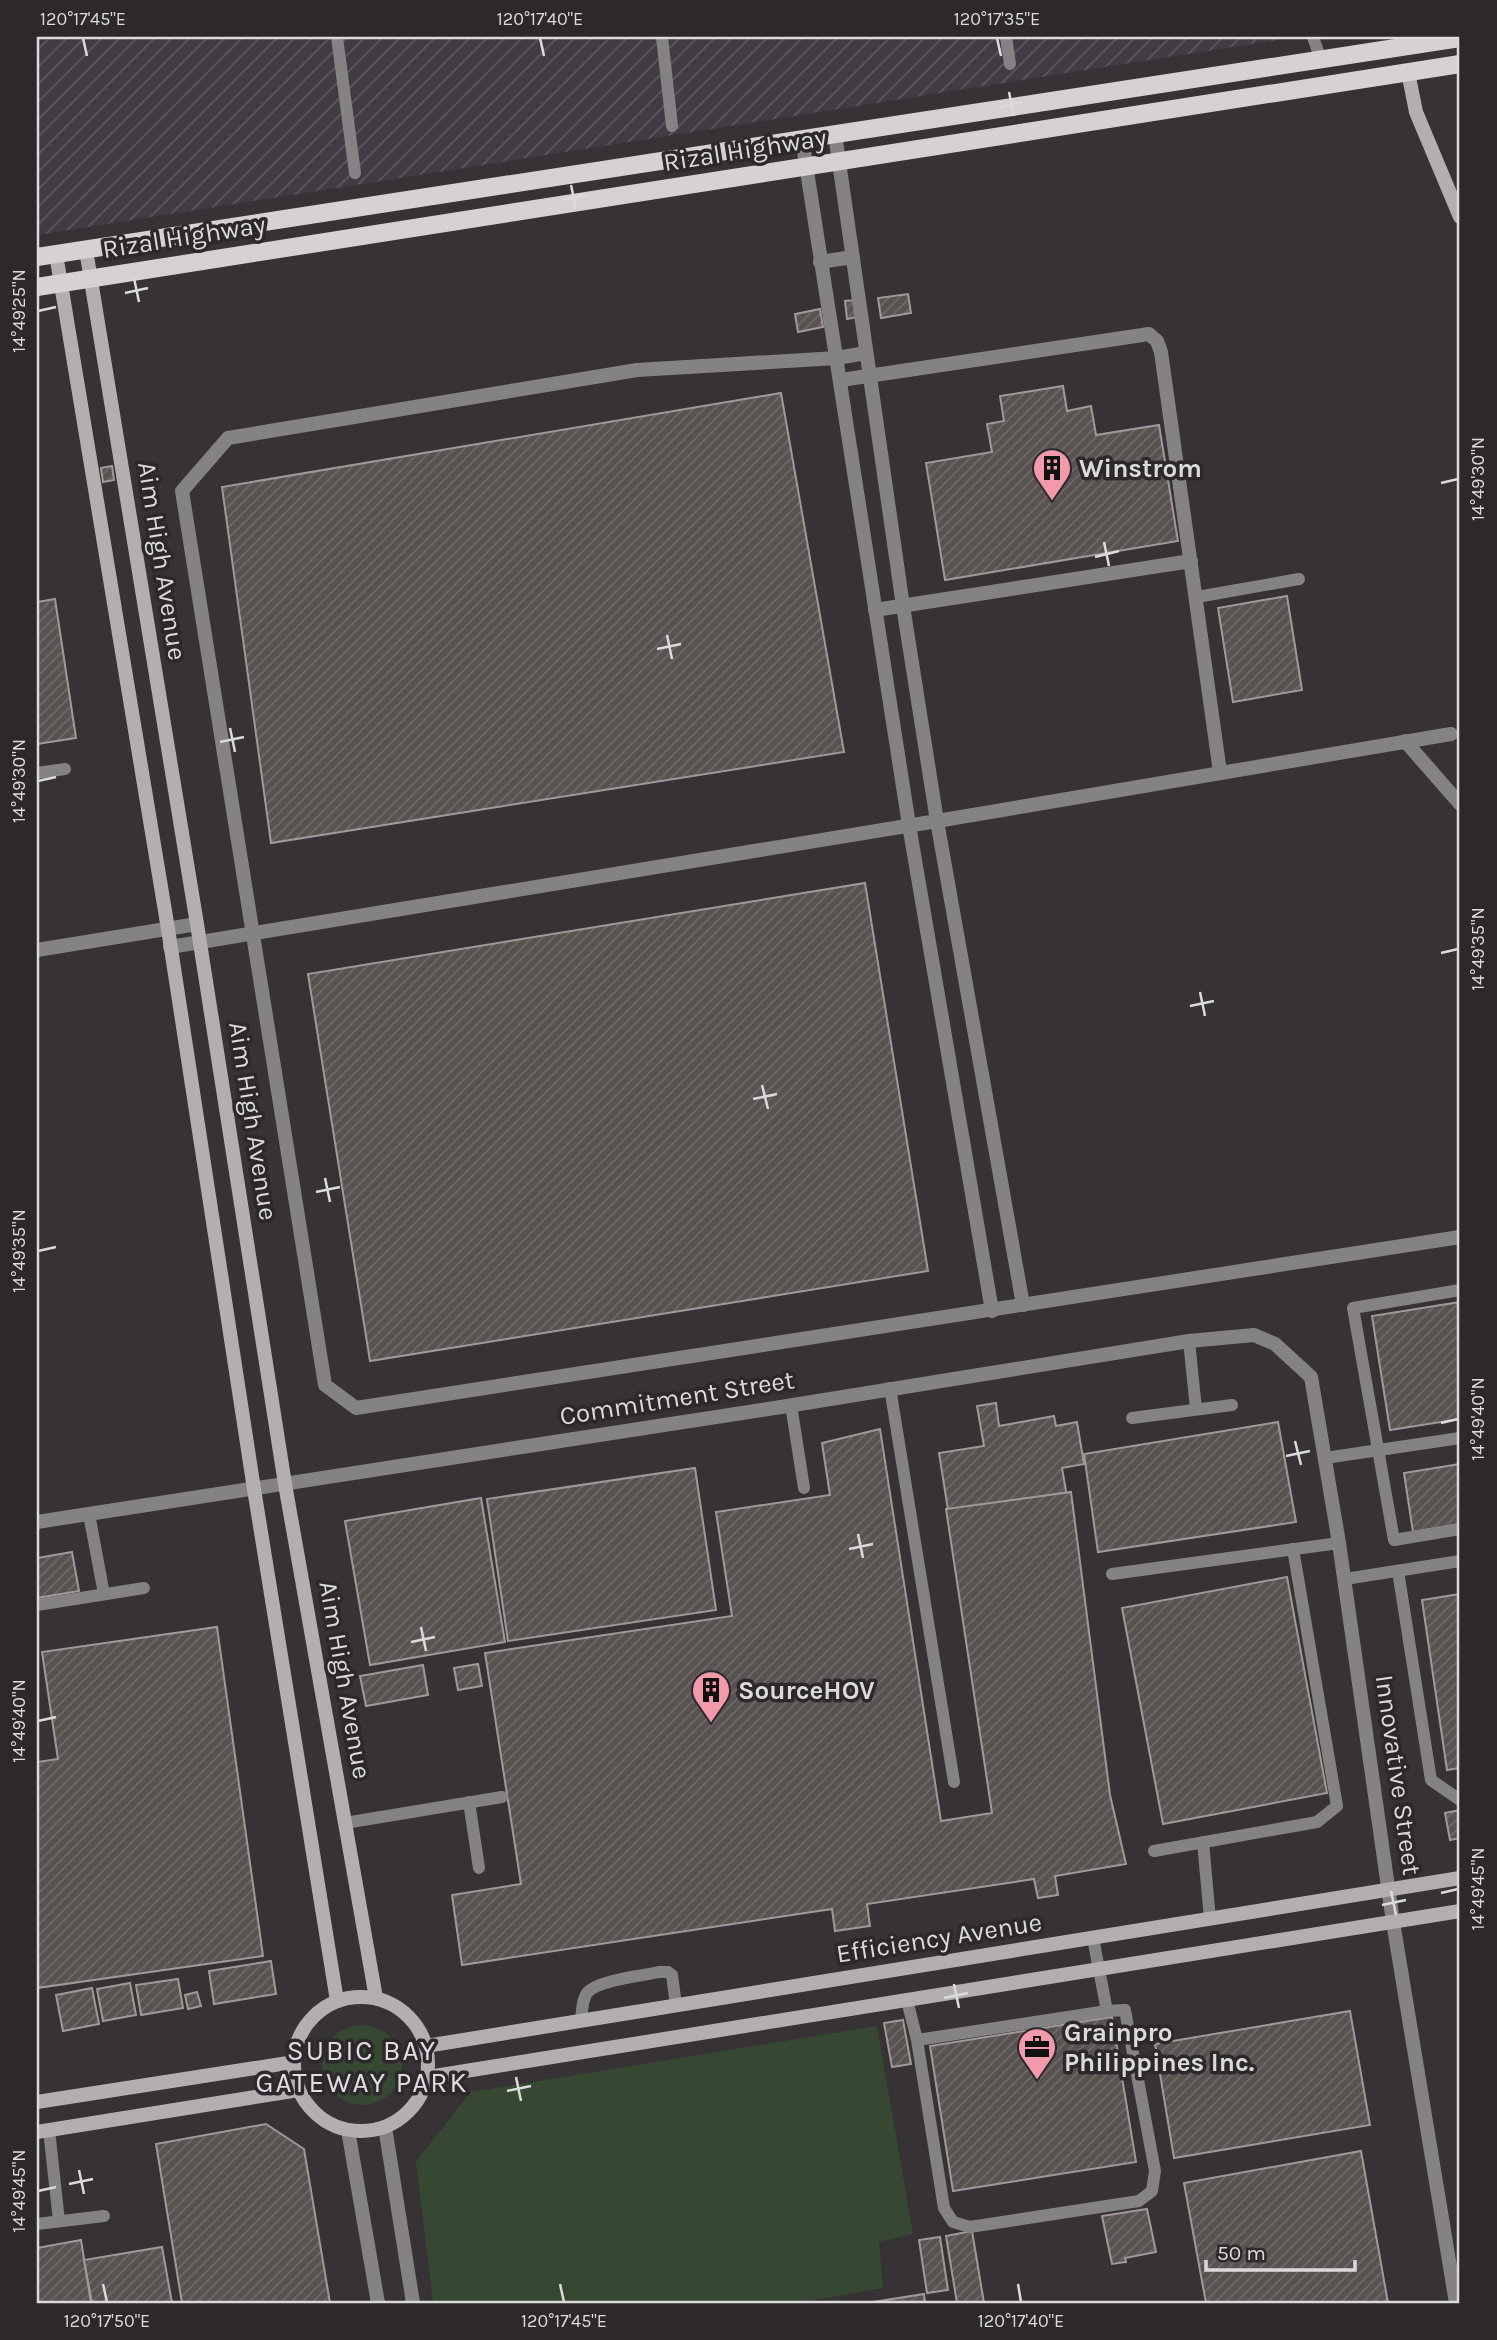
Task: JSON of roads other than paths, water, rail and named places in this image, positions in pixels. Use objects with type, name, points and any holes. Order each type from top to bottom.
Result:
[{"type":"main road","name":"Rizal Highway","points":[[37,257],[1460,38]]},
{"type":"main road","name":"Rizal Highway","points":[[37,287],[1460,64]]},
{"type":"street","points":[[1408,72],[1416,112],[1460,217]]},
{"type":"street","points":[[835,134],[937,821],[1023,1305]]},
{"type":"street","points":[[802,139],[909,825],[992,1311]]},
{"type":"street","name":"Aim High Avenue","points":[[86,250],[197,924],[285,1485],[376,1998]]},
{"type":"street","name":"Aim High Avenue","points":[[56,254],[168,929],[254,1489],[337,2001]]},
{"type":"street","points":[[820,262],[853,257]]},
{"type":"street","points":[[841,380],[1149,334],[1157,341],[1161,352],[1197,597],[1220,772]]},
{"type":"street","points":[[866,353],[836,358],[637,370],[228,438],[182,491],[325,1385],[356,1408],[1460,1237]]},
{"type":"street","points":[[875,610],[1191,561]]},
{"type":"street","points":[[170,947],[1451,734]]},
{"type":"street","points":[[1405,741],[1460,804]]},
{"type":"street","points":[[37,950],[197,924]]},
{"type":"street","name":"Commitment Street","points":[[37,1522],[1189,1341],[1254,1335],[1275,1344],[1311,1377]]},
{"type":"street","name":"Innovative Street","points":[[1311,1377],[1345,1579],[1389,1890],[1456,2303]]},
{"type":"street","name":"Efficiency Avenue","points":[[426,2046],[1460,1878]]},
{"type":"street","points":[[428,2077],[1460,1911]]},
{"type":"street","points":[[356,1997],[376,1998],[389,2003],[413,2020],[426,2046],[428,2077],[424,2090],[408,2112],[385,2127],[348,2130],[314,2112],[299,2090],[294,2062],[296,2046],[307,2025],[323,2009],[337,2001],[356,1997]]},
{"type":"street","points":[[37,2102],[294,2062]]},
{"type":"street","points":[[43,2131],[299,2090]]},
{"type":"street","points":[[385,2127],[413,2303]]},
{"type":"street","points":[[348,2130],[378,2303]]},
{"type":"lane","points":[[337,37],[355,173]]},
{"type":"lane","points":[[662,37],[672,126]]},
{"type":"lane","points":[[1006,37],[1010,64]]},
{"type":"lane","points":[[1313,37],[1321,60]]},
{"type":"lane","points":[[1197,597],[1299,579]]},
{"type":"lane","points":[[37,773],[65,769]]},
{"type":"lane","points":[[1460,1290],[1353,1308],[1394,1540],[1460,1530]]},
{"type":"lane","points":[[1189,1341],[1196,1409]]},
{"type":"lane","points":[[890,1388],[954,1782]]},
{"type":"lane","points":[[791,1405],[804,1488]]},
{"type":"lane","points":[[1132,1418],[1232,1405]]},
{"type":"lane","points":[[1325,1458],[1460,1437]]},
{"type":"lane","points":[[89,1514],[104,1594]]},
{"type":"lane","points":[[1112,1574],[1339,1543]]},
{"type":"lane","points":[[1154,1851],[1317,1822],[1337,1806],[1293,1549]]},
{"type":"lane","points":[[1345,1579],[1460,1561]]},
{"type":"lane","points":[[1398,1571],[1431,1780],[1460,1800]]},
{"type":"lane","points":[[37,1605],[144,1588]]},
{"type":"lane","points":[[345,1823],[502,1797]]},
{"type":"lane","points":[[470,1802],[479,1868]]},
{"type":"lane","points":[[1203,1842],[1210,1919]]},
{"type":"lane","points":[[1093,1938],[1107,2011]]},
{"type":"lane","points":[[581,2021],[584,1996],[590,1989],[601,1984],[659,1972],[673,1975],[676,2005]]},
{"type":"lane","points":[[908,2000],[944,2208],[953,2222],[970,2227],[1139,2201],[1153,2191],[1154,2171],[1125,2010],[917,2040]]},
{"type":"lane","points":[[43,2131],[59,2221]]},
{"type":"lane","points":[[37,2224],[104,2216]]},
{"type":"place","name":"Winstrom","points":[[1052,502]]},
{"type":"place","name":"SourceHOV","points":[[711,1724]]},
{"type":"place","name":"Grainpro Philippines Inc.","points":[[1037,2081]]},
{"type":"district","name":"SUBIC BAY GATEWAY PARK","points":[[362,2066]]}]
